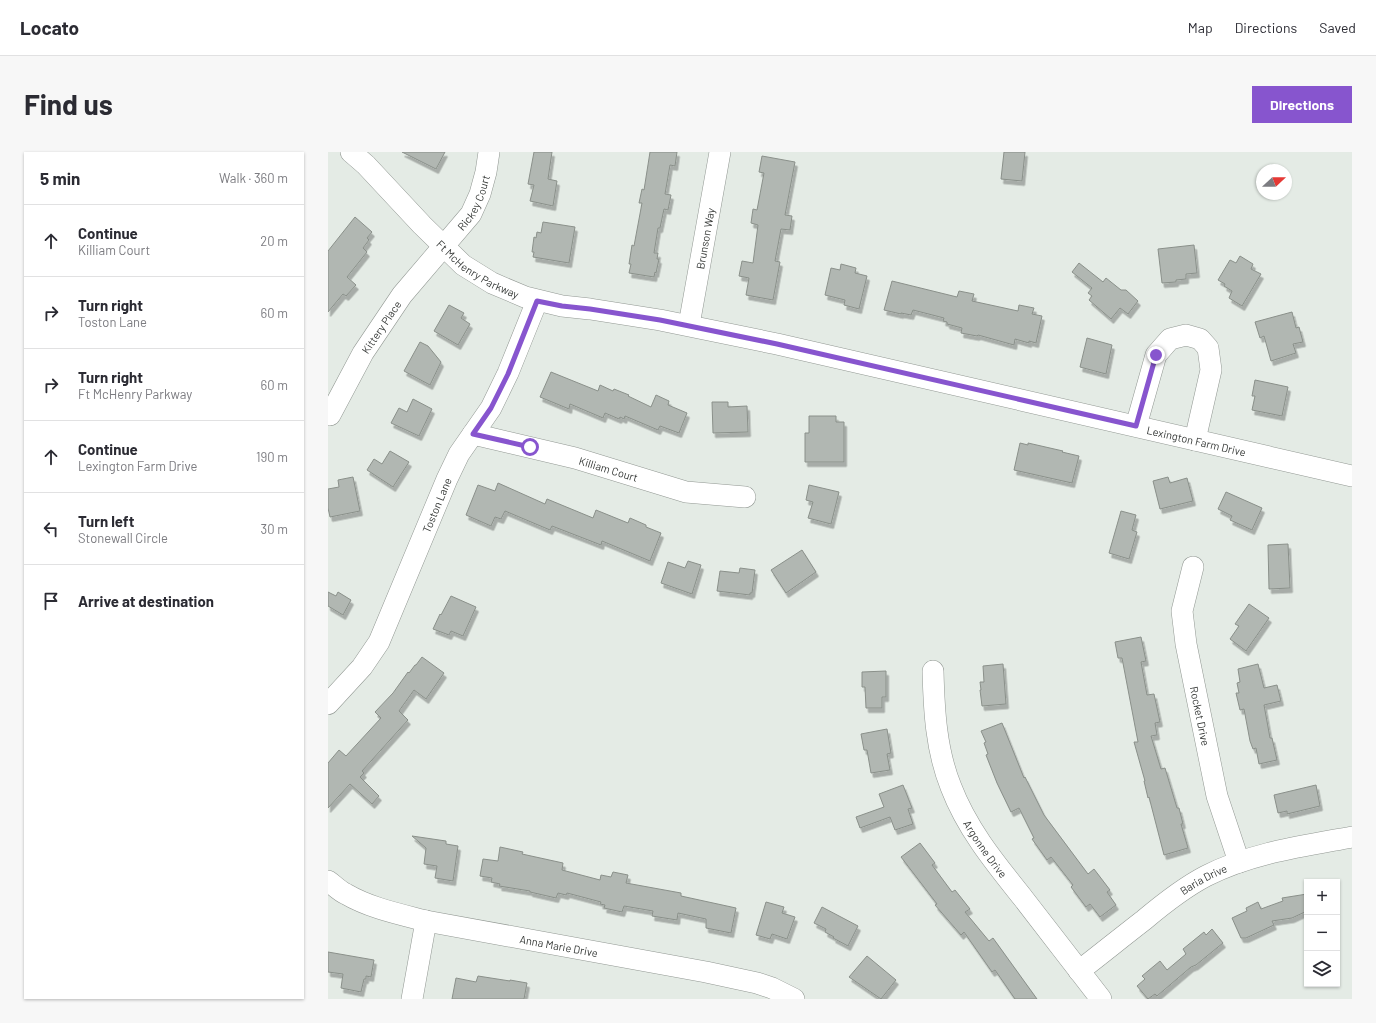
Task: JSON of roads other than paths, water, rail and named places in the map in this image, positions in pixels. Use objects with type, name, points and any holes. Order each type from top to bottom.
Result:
[{"type":"street","name":"Ft McHenry Parkway","points":[[351,152],[371,170],[443,247],[463,265],[492,283],[537,301],[689,325]]},
{"type":"street","name":"Rickey Court","points":[[443,247],[471,214],[480,194],[486,172],[489,152]]},
{"type":"street","name":"Brunson Way","points":[[689,325],[720,152]]},
{"type":"street","name":"Kittery Place","points":[[330,415],[363,353],[402,296],[443,247]]},
{"type":"street","name":"Toston Lane","points":[[328,704],[362,667],[379,642],[447,479],[459,454],[491,408],[508,374],[537,301]]},
{"type":"street","name":"Lexington Farm Drive","points":[[689,325],[1352,476]]},
{"type":"street","points":[[1136,426],[1156,355],[1170,339],[1186,334],[1200,339],[1208,348],[1211,370],[1195,440]]},
{"type":"street","name":"Killiam Court","points":[[473,434],[575,458],[686,492],[745,497]]},
{"type":"street","name":"Rocket Drive","points":[[1193,567],[1182,611],[1186,644],[1217,796],[1239,862]]},
{"type":"street","name":"Argonne Drive","points":[[933,671],[934,708],[939,745],[950,786],[964,816],[981,845],[1101,999]]},
{"type":"street","name":"Baria Drive","points":[[1079,971],[1183,890],[1206,876],[1239,862],[1276,852],[1352,837]]},
{"type":"street","name":"Anna Marie Drive","points":[[328,881],[344,894],[362,902],[387,911],[426,921],[706,972],[757,983],[772,988],[794,999]]},
{"type":"street","points":[[412,999],[426,921]]}]
